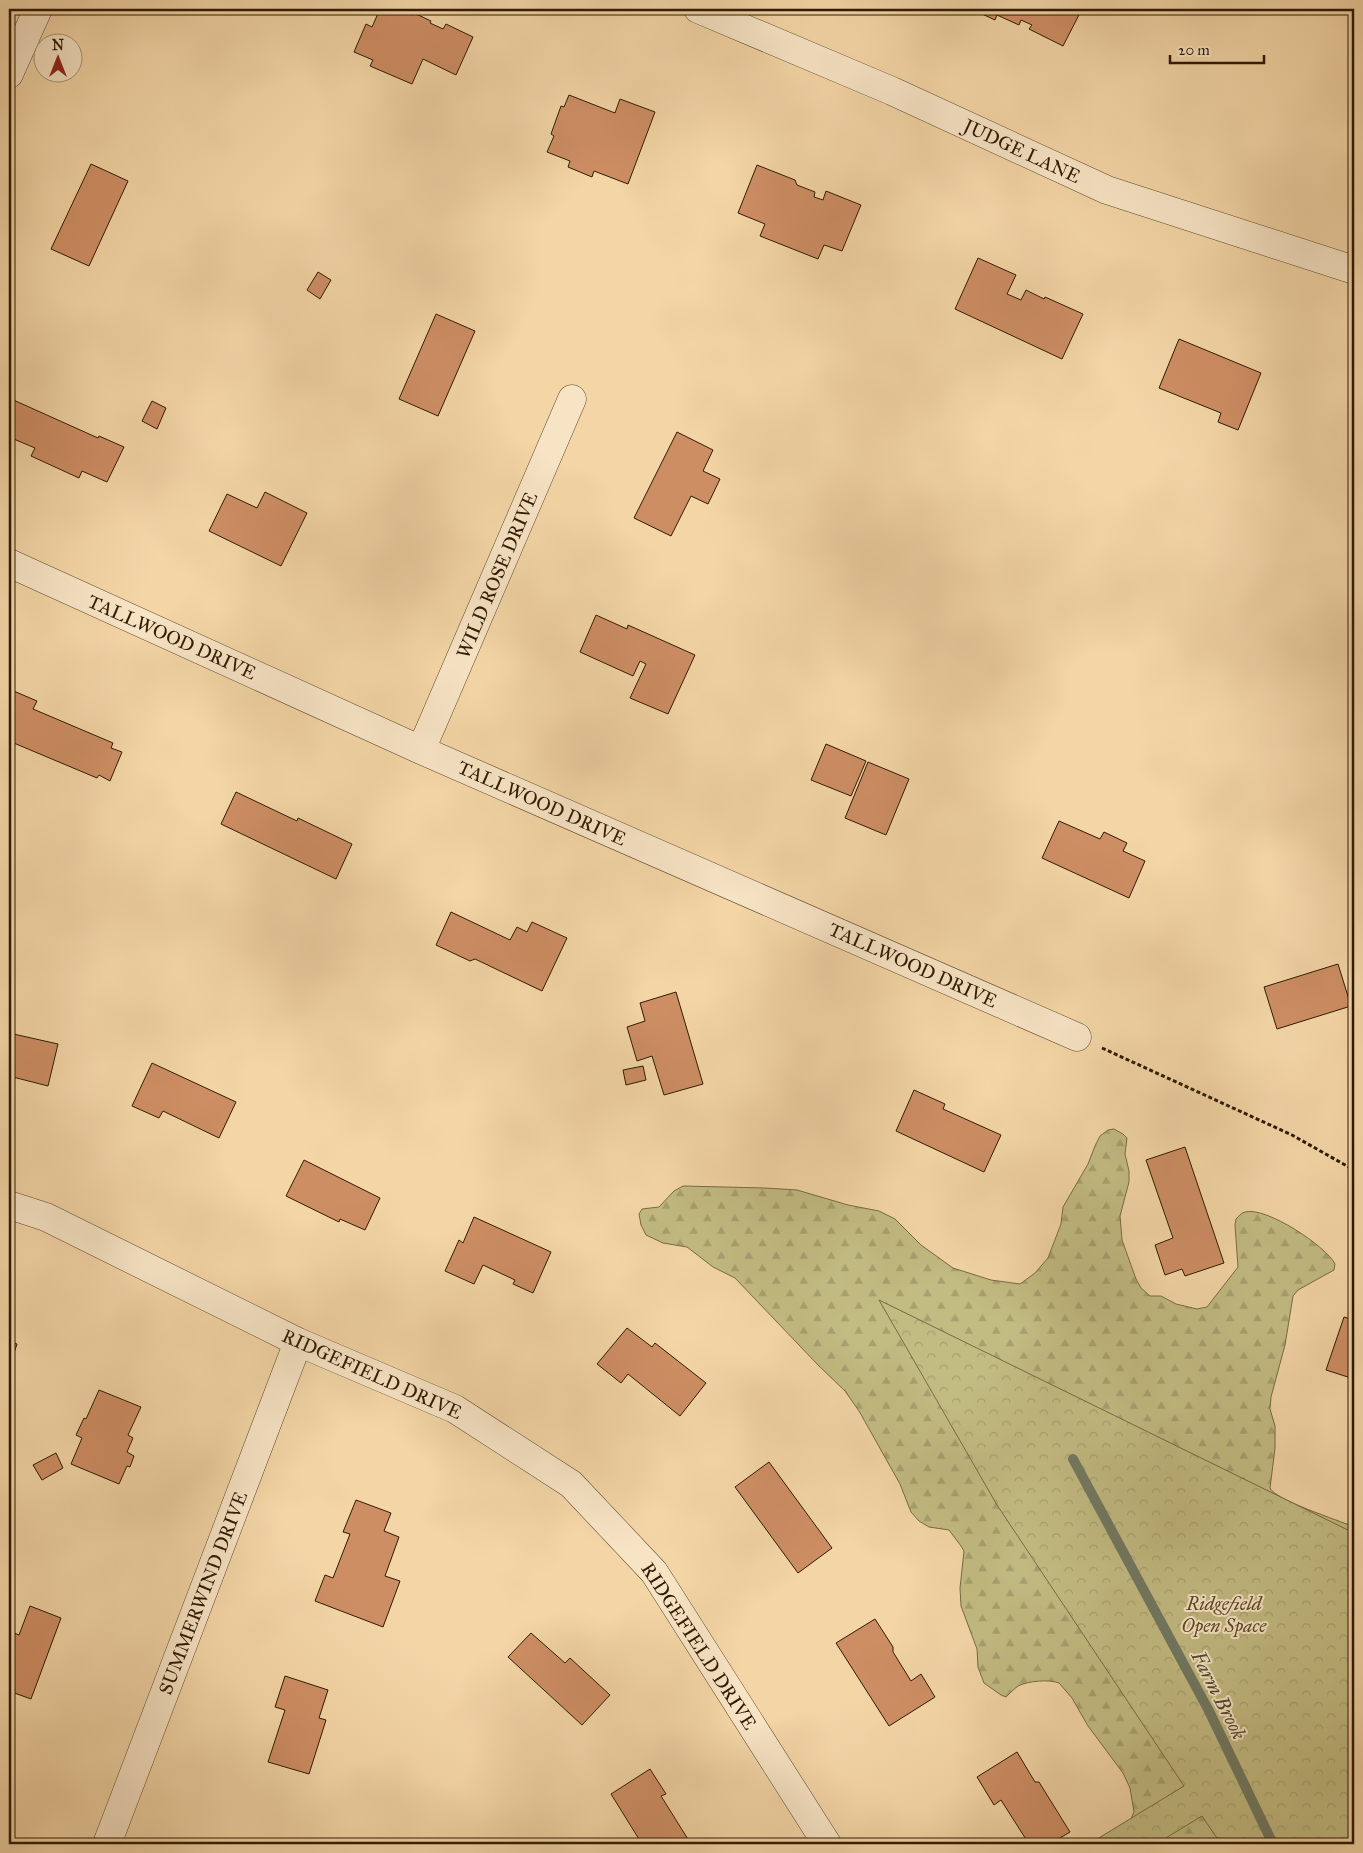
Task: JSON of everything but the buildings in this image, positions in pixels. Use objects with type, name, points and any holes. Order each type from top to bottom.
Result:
[{"type":"street","points":[[9,74],[38,9]]},
{"type":"street","name":"JUDGE LANE","points":[[698,9],[892,91],[1107,190],[1354,270]]},
{"type":"street","name":"WILD ROSE DRIVE","points":[[422,750],[572,399]]},
{"type":"street","name":"TALLWOOD DRIVE","points":[[9,563],[422,750],[1077,1037]]},
{"type":"street","name":"RIDGEFIELD DRIVE","points":[[9,1205],[46,1218],[298,1342],[455,1409],[571,1484],[654,1572],[827,1844]]},
{"type":"street","name":"SUMMERWIND DRIVE","points":[[108,1844],[298,1342]]},
{"type":"path","points":[[1077,1037],[1292,1135],[1354,1170]]},
{"type":"green space","points":[[1114,1129],[1127,1138],[1125,1154],[1129,1171],[1129,1182],[1120,1216],[1122,1240],[1136,1279],[1141,1288],[1150,1296],[1161,1296],[1176,1304],[1197,1309],[1207,1307],[1238,1267],[1235,1225],[1236,1219],[1245,1212],[1267,1215],[1295,1229],[1321,1248],[1335,1264],[1334,1270],[1298,1290],[1293,1296],[1285,1345],[1271,1397],[1270,1409],[1275,1426],[1275,1448],[1270,1488],[1274,1493],[1295,1504],[1354,1527],[1354,1844],[1097,1844],[1129,1823],[1134,1812],[1130,1788],[1123,1773],[1088,1726],[1072,1698],[1059,1683],[1038,1681],[1027,1683],[1018,1686],[1006,1697],[984,1683],[978,1667],[977,1649],[961,1606],[960,1588],[964,1551],[961,1546],[949,1530],[929,1527],[919,1521],[911,1512],[900,1484],[859,1411],[845,1391],[735,1278],[713,1267],[687,1247],[663,1243],[646,1235],[641,1225],[639,1214],[642,1209],[659,1207],[674,1191],[683,1186],[797,1190],[848,1205],[879,1211],[895,1219],[921,1245],[953,1268],[991,1280],[1020,1284],[1035,1273],[1048,1258],[1061,1224],[1063,1207],[1088,1164],[1100,1136],[1108,1130]]},
{"type":"green space","name":"Ridgefield Open Space","points":[[879,1300],[1354,1533],[1354,1844],[1221,1844],[1202,1816],[1156,1844],[1089,1844],[1184,1786],[997,1505]]},
{"type":"waterway","name":"Farm Brook","points":[[1073,1459],[1209,1711],[1273,1844]]}]
